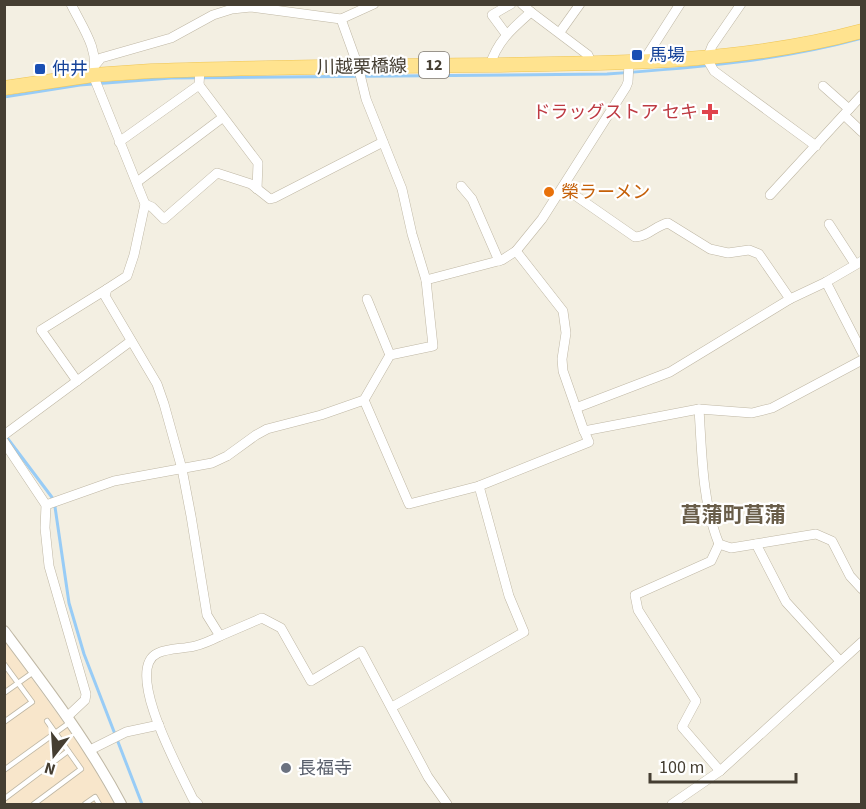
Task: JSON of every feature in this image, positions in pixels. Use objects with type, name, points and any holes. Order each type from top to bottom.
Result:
[{"type":"main road","name":"川越栗橋線","points":[[4,88],[94,69],[592,64],[707,59],[798,46],[861,31]]},
{"type":"street","points":[[71,4],[95,52],[94,69],[119,142],[145,204],[127,276],[41,330],[77,381]]},
{"type":"street","points":[[94,69],[101,58],[171,38],[213,15],[232,9],[250,7],[341,19],[363,7],[374,4]]},
{"type":"street","points":[[487,4],[506,34]]},
{"type":"street","points":[[492,15],[511,4]]},
{"type":"street","points":[[522,4],[588,55],[592,64]]},
{"type":"street","points":[[560,32],[580,4]]},
{"type":"street","points":[[646,62],[648,54],[680,4]]},
{"type":"street","points":[[741,4],[712,46],[707,59],[714,72],[816,146]]},
{"type":"street","points":[[490,64],[506,34],[531,12]]},
{"type":"street","points":[[46,505],[114,481],[212,463],[227,456],[267,429],[321,416],[364,400],[390,355],[433,346],[426,280],[412,234],[402,189],[366,99],[358,66],[341,19]]},
{"type":"street","points":[[426,280],[500,261],[516,251],[542,219],[626,87],[629,63]]},
{"type":"street","points":[[200,69],[199,85],[258,163],[257,189]]},
{"type":"street","points":[[119,142],[199,85]]},
{"type":"street","points":[[823,86],[861,132]]},
{"type":"street","points":[[770,195],[861,95]]},
{"type":"street","points":[[137,182],[222,118]]},
{"type":"street","points":[[145,204],[152,207],[164,219],[217,173],[251,184],[270,199],[274,198],[383,142]]},
{"type":"street","points":[[461,186],[472,199],[500,261]]},
{"type":"street","points":[[563,187],[635,237],[640,237],[668,223],[710,249],[728,253],[749,250],[759,254],[790,299]]},
{"type":"street","points":[[576,408],[670,372],[790,299],[826,282],[858,263],[829,224]]},
{"type":"street","points":[[364,400],[409,504],[479,486],[589,442],[563,371],[562,359],[566,333],[563,311],[516,251]]},
{"type":"street","points":[[826,282],[861,352]]},
{"type":"street","points":[[106,289],[105,296],[158,384],[182,469],[207,615],[220,636]]},
{"type":"street","points":[[366,299],[390,355]]},
{"type":"street","points":[[4,435],[131,341]]},
{"type":"street","points":[[584,431],[699,409],[752,413],[772,408],[861,360]]},
{"type":"street","points":[[699,409],[704,482],[713,532],[719,544],[731,548],[816,534],[832,541],[850,576],[861,589]]},
{"type":"street","points":[[4,442],[46,505],[45,528],[50,566],[86,694],[85,700],[70,719]]},
{"type":"street","points":[[392,707],[524,632],[509,596],[479,486]]},
{"type":"street","points":[[719,544],[711,561],[635,596],[638,610],[696,701],[682,727],[720,771]]},
{"type":"street","points":[[756,544],[786,602],[840,661]]},
{"type":"street","points":[[198,804],[193,799],[159,725],[146,687],[148,661],[158,653],[195,646],[262,618],[281,628],[311,681],[361,651],[428,777],[447,804]]},
{"type":"street","points":[[4,631],[70,719],[121,804]]},
{"type":"street","points":[[672,804],[720,771],[861,642]]},
{"type":"street","points":[[90,750],[126,732],[159,725]]},
{"type":"lane","points":[[4,664],[32,702],[4,722]]},
{"type":"lane","points":[[4,693],[34,671]]},
{"type":"lane","points":[[4,770],[70,719]]},
{"type":"lane","points":[[34,804],[81,770],[46,721]]},
{"type":"lane","points":[[4,799],[69,751]]},
{"type":"lane","points":[[85,804],[95,797],[99,804]]},
{"type":"shaded area","points":[[4,640],[85,752],[114,804],[5,804]]},
{"type":"waterway","points":[[4,97],[80,85],[171,78],[607,74],[767,58],[862,38]]},
{"type":"waterway","points":[[5,435],[54,500],[69,603],[84,654],[142,804]]},
{"type":"place","name":"馬場","points":[[637,55]]},
{"type":"place","name":"仲井","points":[[40,69]]},
{"type":"place","name":"ドラッグストア セキ","points":[[710,112]]},
{"type":"place","name":"榮ラーメン","points":[[549,192]]},
{"type":"place","name":"長福寺","points":[[286,768]]},
{"type":"district","name":"菖蒲町菖蒲","points":[[733,515]]}]
